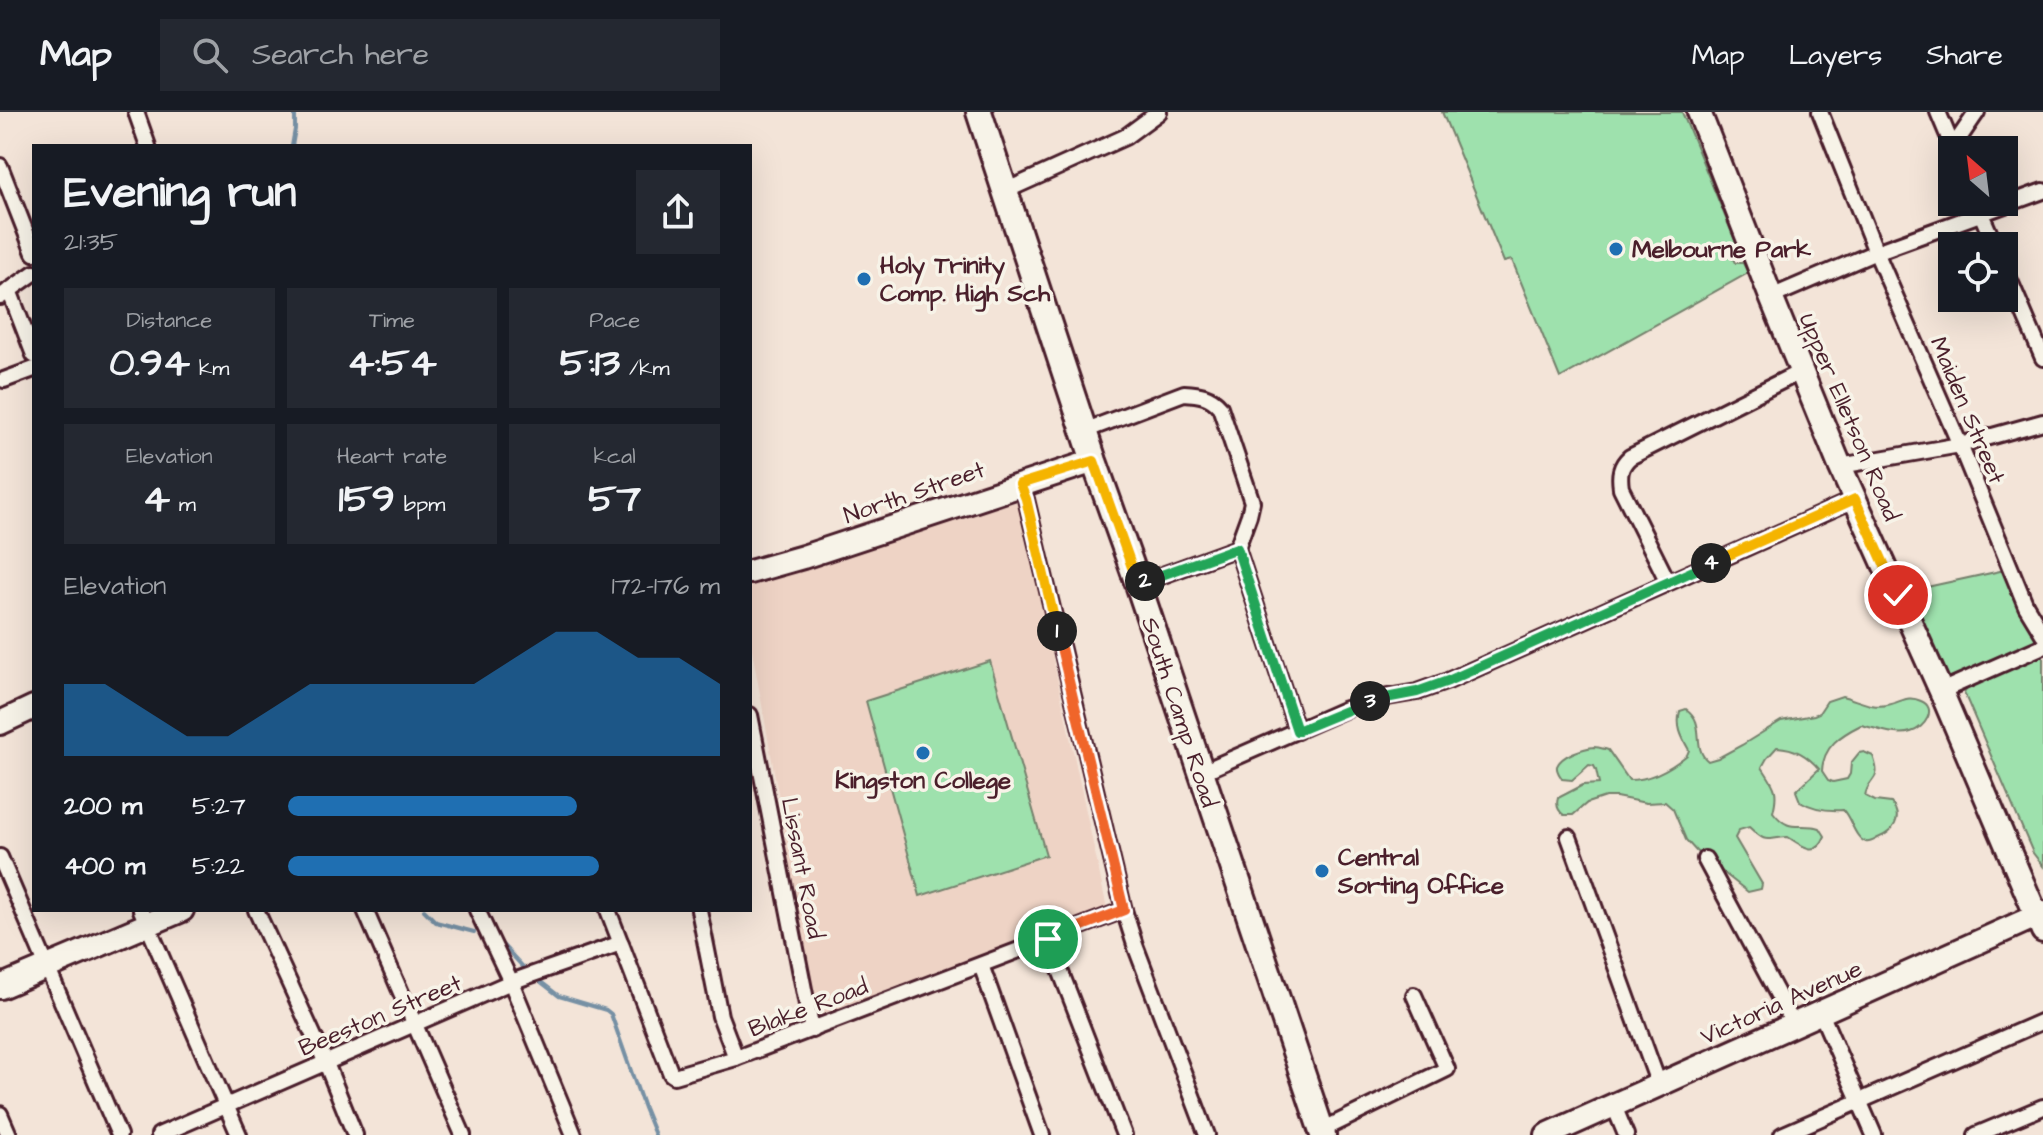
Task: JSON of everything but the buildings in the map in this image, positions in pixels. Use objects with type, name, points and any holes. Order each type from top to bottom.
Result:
[{"type":"main road","name":"South Camp Road","points":[[979,112],[1094,461],[1323,1133]]},
{"type":"street","points":[[136,112],[147,144]]},
{"type":"street","points":[[1005,191],[1125,137],[1159,112]]},
{"type":"street","name":"Upper Elletson Road","points":[[1699,112],[1840,466],[2041,920]]},
{"type":"street","name":"Maiden Street","points":[[1820,112],[2026,606],[2043,634]]},
{"type":"street","points":[[1938,112],[1948,136]]},
{"type":"street","points":[[1961,136],[1977,112]]},
{"type":"street","points":[[0,166],[32,248]]},
{"type":"street","points":[[2018,198],[2043,191]]},
{"type":"street","points":[[1771,297],[1959,216]]},
{"type":"street","points":[[32,274],[5,293],[32,351]]},
{"type":"street","points":[[2018,300],[2043,358]]},
{"type":"street","points":[[4,380],[32,370]]},
{"type":"street","points":[[1668,582],[1621,488],[1619,475],[1622,465],[1630,457],[1802,371]]},
{"type":"street","points":[[1084,431],[1184,393],[1200,394],[1220,407],[1252,502],[1237,548],[1297,731]]},
{"type":"street","points":[[1840,466],[1960,445],[2043,422]]},
{"type":"street","name":"North Street","points":[[752,570],[803,557],[1094,461]]},
{"type":"street","points":[[1020,484],[1124,910],[1207,1135]]},
{"type":"street","points":[[1200,773],[1370,700],[1417,692],[1448,681],[1855,499]]},
{"type":"street","points":[[1138,584],[1237,548]]},
{"type":"street","points":[[1941,691],[2043,646]]},
{"type":"street","points":[[0,723],[32,708]]},
{"type":"street","name":"Lissant Road","points":[[752,725],[812,1030]]},
{"type":"street","points":[[1569,837],[1659,1085]]},
{"type":"street","points":[[0,857],[119,1135]]},
{"type":"street","points":[[1705,859],[1794,1025]]},
{"type":"street","name":"Blake Road","points":[[609,912],[671,1074],[676,1075],[736,1058],[1124,910]]},
{"type":"street","points":[[0,987],[47,968],[144,918],[172,912]]},
{"type":"street","points":[[257,912],[326,1063],[355,1135]]},
{"type":"street","points":[[366,912],[463,1135]]},
{"type":"street","points":[[478,912],[511,982],[574,1135]]},
{"type":"street","points":[[699,912],[720,1016],[736,1058]]},
{"type":"street","points":[[144,918],[239,1135]]},
{"type":"street","name":"Victoria Avenue","points":[[1547,1135],[1821,1013],[2041,920]]},
{"type":"street","points":[[1048,939],[1124,1135]]},
{"type":"street","name":"Beeston Street","points":[[159,1135],[511,982],[621,943]]},
{"type":"street","points":[[981,965],[1042,1135]]},
{"type":"street","points":[[1323,1133],[1447,1069],[1414,995]]},
{"type":"street","points":[[1821,1013],[1874,1135]]},
{"type":"street","points":[[1782,1135],[2043,1021]]},
{"type":"street","points":[[1614,1106],[1626,1135]]},
{"type":"street","points":[[1976,1135],[2043,1107]]},
{"type":"street","points":[[0,1114],[9,1135]]},
{"type":"shaded area","name":"Kingston College","points":[[1019,501],[1108,913],[813,1017],[752,650],[752,578]]},
{"type":"green space","name":"Melbourne Park","points":[[1442,112],[1682,112],[1737,245],[1731,254],[1735,263],[1743,263],[1748,273],[1560,378],[1512,260],[1504,262]]},
{"type":"green space","points":[[2005,570],[2040,636],[2037,642],[1945,684],[1904,592]]},
{"type":"green space","points":[[2043,649],[2043,866],[2033,853],[1964,693],[1972,683]]},
{"type":"green space","points":[[990,661],[1046,855],[920,896],[866,701]]},
{"type":"green space","points":[[1842,696],[1878,706],[1913,699],[1929,708],[1925,722],[1911,732],[1893,733],[1861,725],[1834,742],[1823,762],[1822,771],[1833,782],[1847,779],[1851,763],[1859,753],[1873,756],[1877,771],[1865,796],[1891,803],[1897,814],[1895,824],[1883,835],[1866,842],[1859,837],[1843,810],[1821,809],[1800,801],[1796,791],[1819,769],[1800,753],[1777,747],[1762,767],[1774,788],[1776,798],[1773,812],[1784,823],[1820,828],[1825,836],[1817,847],[1808,848],[1788,837],[1767,839],[1749,827],[1739,830],[1735,838],[1762,884],[1761,889],[1748,892],[1696,851],[1686,840],[1673,809],[1665,802],[1646,803],[1605,797],[1587,803],[1573,815],[1564,815],[1558,808],[1558,798],[1583,785],[1599,784],[1594,766],[1589,765],[1572,780],[1562,779],[1557,766],[1573,753],[1594,747],[1608,750],[1629,780],[1645,778],[1667,769],[1687,755],[1689,750],[1679,726],[1680,711],[1686,709],[1696,721],[1700,749],[1708,761],[1781,721],[1819,713],[1827,701]]},
{"type":"waterway","points":[[292,144],[295,112]]},
{"type":"waterway","points":[[426,912],[436,922],[474,932]]},
{"type":"waterway","points":[[497,939],[525,969]]},
{"type":"waterway","points":[[541,982],[559,996],[611,1014],[655,1135]]},
{"type":"place","name":"Melbourne Park","points":[[1616,249]]},
{"type":"place","name":"Holy Trinity Comp. High Sch","points":[[864,279]]},
{"type":"place","name":"Kingston College","points":[[923,753]]},
{"type":"place","name":"Central Sorting Office","points":[[1322,871]]},
{"type":"route","points":[[1048,939],[1124,910],[1020,484],[1094,461],[1138,584],[1237,548],[1297,731],[1370,700],[1417,692],[1448,681],[1855,499],[1898,595]]}]
